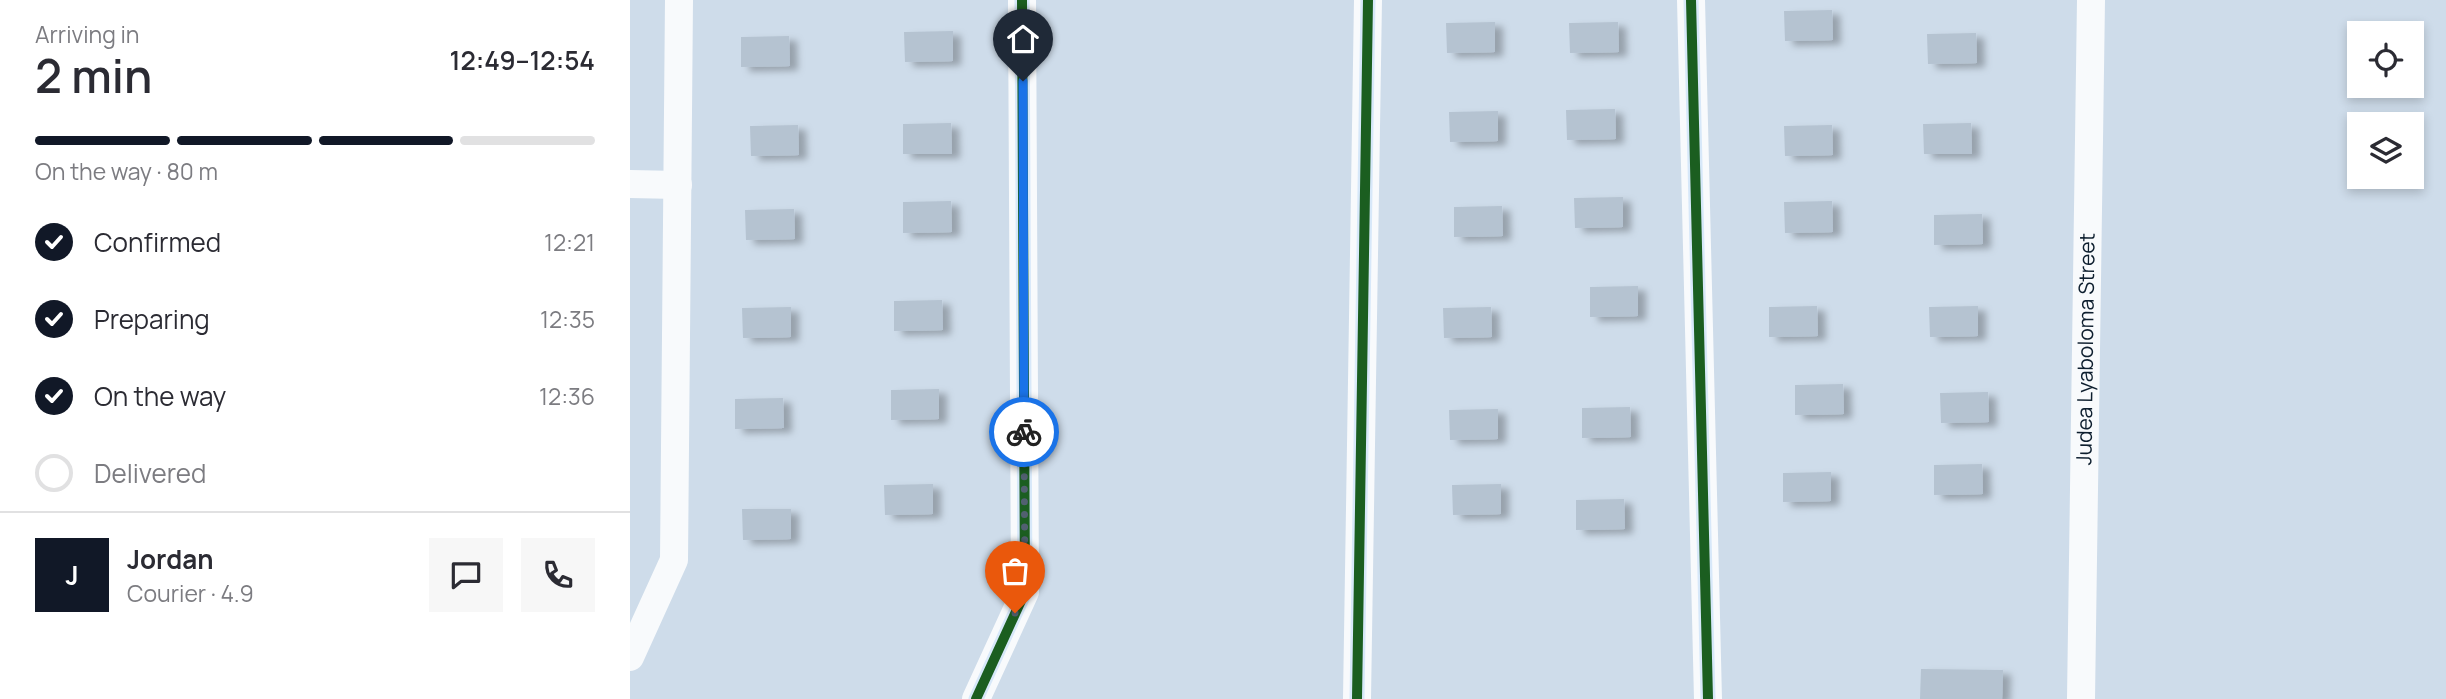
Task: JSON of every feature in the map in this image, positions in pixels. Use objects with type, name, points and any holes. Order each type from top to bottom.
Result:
[{"type":"street","points":[[630,657],[674,560],[679,0]]},
{"type":"street","points":[[976,699],[1025,592],[1022,0]]},
{"type":"street","points":[[1357,699],[1368,0]]},
{"type":"street","points":[[1691,0],[1708,699]]},
{"type":"street","name":"Judea Lyaboloma Street","points":[[2081,699],[2091,0]]},
{"type":"street","points":[[630,184],[678,185]]},
{"type":"building","points":[[1832,10],[1833,40],[1785,41],[1784,11]]},
{"type":"building","points":[[1495,22],[1495,52],[1447,53],[1446,23]]},
{"type":"building","points":[[1618,22],[1619,52],[1570,53],[1569,23]]},
{"type":"building","points":[[953,31],[953,61],[905,62],[904,32]]},
{"type":"building","points":[[1976,33],[1977,63],[1928,64],[1927,34]]},
{"type":"building","points":[[789,36],[790,66],[741,67],[741,37]]},
{"type":"building","points":[[1615,109],[1616,139],[1567,140],[1566,110]]},
{"type":"building","points":[[1498,111],[1498,141],[1450,142],[1449,112]]},
{"type":"building","points":[[951,123],[952,154],[903,154],[903,124]]},
{"type":"building","points":[[1971,123],[1972,154],[1924,154],[1923,124]]},
{"type":"building","points":[[798,125],[799,155],[751,156],[750,126]]},
{"type":"building","points":[[1832,125],[1833,155],[1785,156],[1784,126]]},
{"type":"building","points":[[1623,197],[1623,227],[1575,228],[1574,198]]},
{"type":"building","points":[[951,201],[952,232],[903,233],[903,202]]},
{"type":"building","points":[[1832,201],[1833,232],[1785,233],[1784,202]]},
{"type":"building","points":[[1502,206],[1503,236],[1454,237],[1454,207]]},
{"type":"building","points":[[794,209],[795,239],[746,240],[745,210]]},
{"type":"building","points":[[1982,214],[1983,244],[1934,245],[1934,215]]},
{"type":"building","points":[[1638,286],[1638,316],[1590,317],[1590,287]]},
{"type":"building","points":[[942,300],[943,330],[894,331],[894,301]]},
{"type":"building","points":[[1817,306],[1818,336],[1769,337],[1769,307]]},
{"type":"building","points":[[1978,306],[1978,336],[1930,337],[1929,307]]},
{"type":"building","points":[[791,307],[791,337],[743,338],[742,308]]},
{"type":"building","points":[[1491,307],[1492,337],[1444,338],[1443,308]]},
{"type":"building","points":[[1843,384],[1844,414],[1795,415],[1795,385]]},
{"type":"building","points":[[939,389],[939,419],[891,420],[891,390]]},
{"type":"building","points":[[1988,392],[1989,422],[1941,423],[1940,393]]},
{"type":"building","points":[[783,398],[784,428],[735,429],[735,399]]},
{"type":"building","points":[[1630,407],[1631,437],[1582,438],[1582,408]]},
{"type":"building","points":[[1498,409],[1498,439],[1450,440],[1449,410]]},
{"type":"building","points":[[1982,464],[1983,494],[1934,495],[1934,465]]},
{"type":"building","points":[[1831,472],[1831,501],[1783,502],[1783,473]]},
{"type":"building","points":[[933,484],[933,514],[885,515],[884,485]]},
{"type":"building","points":[[1501,484],[1501,514],[1453,515],[1452,485]]},
{"type":"building","points":[[1624,499],[1625,529],[1576,530],[1576,500]]},
{"type":"building","points":[[742,509],[791,509],[791,539],[743,540]]},
{"type":"building","points":[[1921,669],[2003,670],[2002,699],[1920,699]]},
{"type":"cycle path","points":[[976,699],[1025,592],[1022,0]]},
{"type":"cycle path","points":[[1357,699],[1368,0]]},
{"type":"cycle path","points":[[1691,0],[1708,699]]},
{"type":"way so far","points":[[1015,613],[1025,592],[1024,432]]},
{"type":"route","points":[[1023,81],[1024,432]]}]
